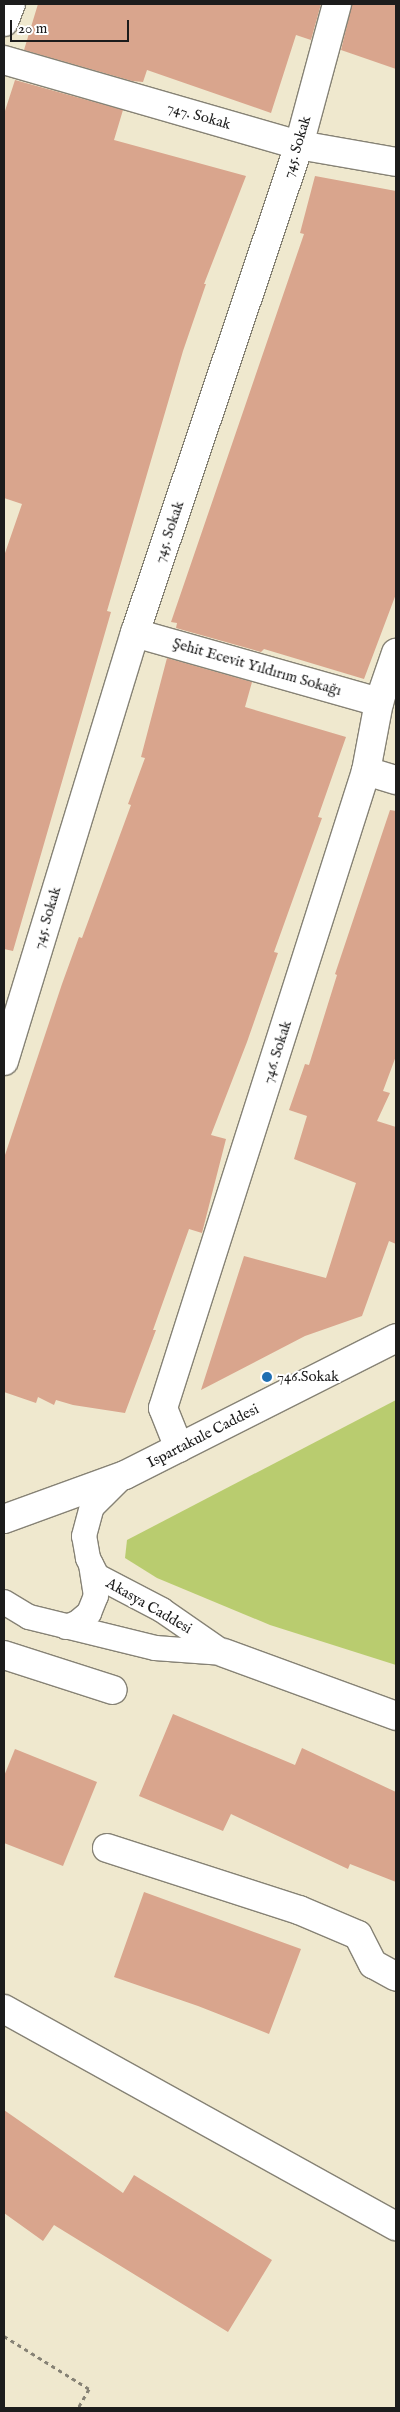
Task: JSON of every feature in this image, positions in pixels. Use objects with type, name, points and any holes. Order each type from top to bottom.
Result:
[{"type":"street","points":[[4,22],[10,4]]},
{"type":"street","name":"745. Sokak","points":[[4,1061],[135,633],[299,144],[338,4]]},
{"type":"street","name":"747. Sokak","points":[[4,60],[299,144],[396,162]]},
{"type":"street","name":"Şehit Ecevit Yıldırım Sokağı","points":[[135,633],[379,702]]},
{"type":"street","name":"746. Sokak","points":[[179,1448],[163,1408],[366,771],[379,702],[396,653]]},
{"type":"street","points":[[366,771],[396,780]]},
{"type":"street","name":"Ispartakule Caddesi","points":[[4,1519],[125,1474],[396,1338]]},
{"type":"street","name":"Akasya Caddesi","points":[[224,1653],[396,1716]]},
{"type":"street","points":[[4,1655],[113,1690]]},
{"type":"street","points":[[107,1848],[299,1910],[358,1935],[373,1964],[396,1977]]},
{"type":"street","points":[[4,2009],[396,2226]]},
{"type":"lane","name":"Akasya Caddesi","points":[[125,1474],[92,1507],[84,1536],[91,1564],[97,1576],[162,1610],[224,1653]]},
{"type":"lane","points":[[66,1627],[77,1623],[89,1613],[96,1596],[91,1564]]},
{"type":"lane","name":"Akasya Caddesi","points":[[4,1602],[30,1617],[156,1648],[224,1653]]},
{"type":"path","points":[[4,2336],[89,2389],[78,2408]]},
{"type":"green space","points":[[396,1400],[396,1665],[270,1625],[157,1578],[125,1558],[127,1540]]},
{"type":"building","points":[[38,4],[321,4],[311,40],[296,35],[271,113],[147,70],[143,82],[132,81],[24,50]]},
{"type":"building","points":[[352,4],[396,4],[396,69],[341,50]]},
{"type":"building","points":[[15,80],[123,110],[114,140],[246,176],[204,284],[206,284],[183,351],[107,611],[111,612],[13,951],[4,949],[4,556],[22,504],[4,498],[4,114]]},
{"type":"building","points":[[315,176],[396,191],[396,594],[364,679],[264,649],[261,652],[176,628],[177,623],[171,622],[304,234],[300,233]]},
{"type":"building","points":[[167,658],[252,682],[245,707],[346,737],[318,817],[322,818],[274,952],[278,953],[247,1042],[211,1135],[226,1139],[202,1233],[189,1229],[153,1330],[156,1330],[125,1413],[73,1405],[56,1400],[54,1405],[38,1397],[36,1403],[4,1392],[4,1158],[62,984],[79,937],[82,938],[131,805],[128,804],[145,758],[141,757]]},
{"type":"building","points":[[390,810],[396,811],[396,1056],[383,1091],[390,1093],[377,1121],[396,1127],[396,1244],[389,1241],[362,1316],[305,1336],[201,1390],[244,1256],[326,1278],[356,1183],[294,1159],[307,1116],[289,1110],[305,1064],[309,1065],[337,975],[335,974]]},
{"type":"building","points":[[173,1714],[295,1765],[302,1748],[396,1792],[396,1882],[350,1864],[348,1869],[231,1814],[223,1831],[139,1796]]},
{"type":"building","points":[[15,1749],[97,1782],[63,1866],[4,1843],[4,1776]]},
{"type":"building","points":[[144,1892],[301,1949],[269,2034],[198,2006],[114,1977]]},
{"type":"building","points":[[4,2110],[123,2193],[134,2175],[272,2260],[228,2332],[54,2225],[43,2241],[4,2213]]},
{"type":"place","name":"746.Sokak","points":[[267,1377]]}]
